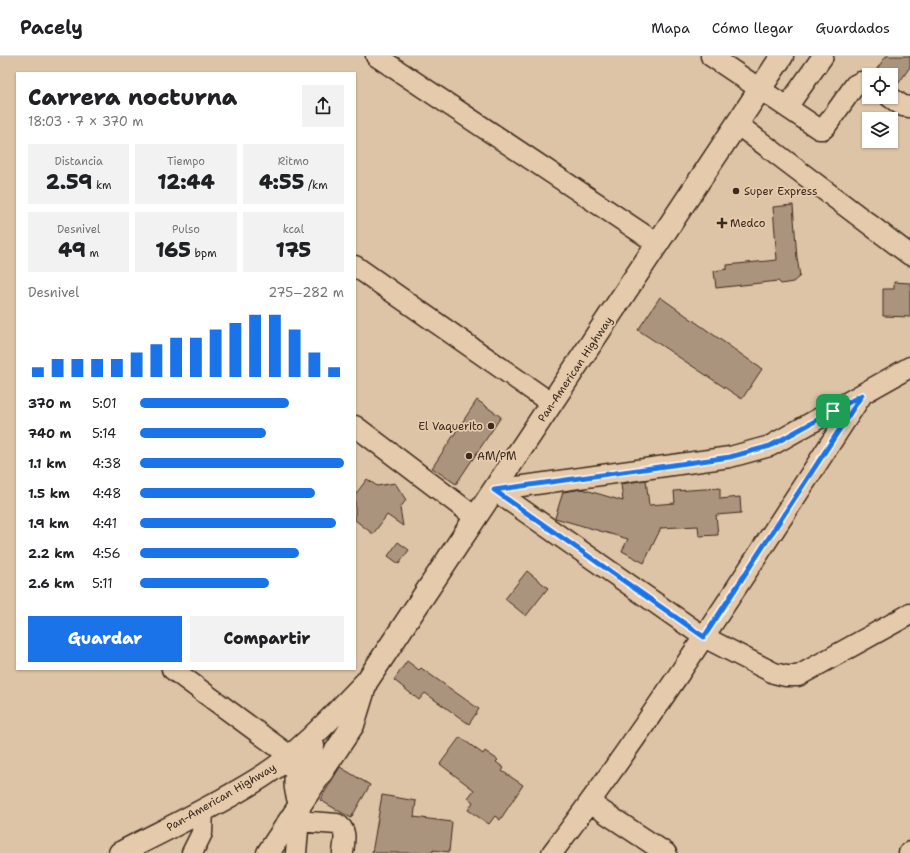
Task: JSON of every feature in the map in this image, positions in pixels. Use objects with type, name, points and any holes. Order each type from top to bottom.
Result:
[{"type":"highway","name":"Pan-American Highway","points":[[120,853],[203,810],[263,776],[290,756],[331,718],[367,681],[782,56]]},
{"type":"highway","name":"Pan-American Highway","points":[[268,853],[299,813],[353,725],[367,681]]},
{"type":"highway","points":[[299,813],[294,787],[296,771],[331,718]]},
{"type":"highway","points":[[263,776],[283,780],[299,813]]},
{"type":"street","points":[[376,56],[658,244]]},
{"type":"street","points":[[711,56],[819,130],[823,129],[855,85],[862,82]]},
{"type":"street","points":[[787,107],[823,56]]},
{"type":"street","points":[[898,103],[903,106],[910,107]]},
{"type":"street","points":[[737,124],[910,255]]},
{"type":"street","points":[[356,267],[551,403]]},
{"type":"street","points":[[494,490],[730,457],[770,446],[910,367]]},
{"type":"street","points":[[552,853],[590,803],[704,637],[862,395]]},
{"type":"street","points":[[356,427],[475,517]]},
{"type":"street","points":[[494,490],[704,637],[774,673],[786,676],[798,676],[910,614]]},
{"type":"street","points":[[173,670],[290,756]]},
{"type":"street","points":[[590,803],[666,853]]},
{"type":"street","points":[[192,853],[202,832],[203,810]]},
{"type":"street","points":[[296,853],[299,813],[341,826],[344,831],[343,853]]},
{"type":"building","points":[[886,56],[910,56],[910,67],[898,84],[898,68],[878,68]]},
{"type":"building","points":[[793,205],[797,258],[800,276],[793,282],[781,284],[778,281],[716,288],[714,271],[727,269],[727,265],[777,260],[773,207]]},
{"type":"building","points":[[894,282],[910,283],[910,317],[883,316],[883,289],[894,289]]},
{"type":"building","points":[[660,297],[762,369],[742,399],[638,330]]},
{"type":"building","points":[[477,400],[501,417],[456,484],[432,468]]},
{"type":"building","points":[[367,479],[377,486],[395,483],[406,500],[400,508],[403,526],[387,515],[373,534],[356,521],[356,494]]},
{"type":"building","points":[[646,480],[649,505],[675,503],[674,491],[720,488],[720,499],[740,497],[741,513],[716,515],[718,535],[699,536],[698,526],[661,528],[644,563],[622,551],[628,539],[555,518],[563,492],[582,489],[623,501],[621,484]]},
{"type":"building","points":[[398,542],[409,550],[399,564],[388,556]]},
{"type":"building","points":[[527,571],[548,588],[526,616],[505,599]]},
{"type":"building","points":[[407,661],[419,670],[421,668],[479,709],[469,724],[425,693],[419,700],[394,680]]},
{"type":"building","points":[[460,737],[483,754],[485,751],[498,760],[496,762],[504,768],[502,771],[523,785],[500,820],[495,816],[489,824],[468,810],[473,802],[468,798],[474,790],[440,764]]},
{"type":"building","points":[[340,767],[370,785],[351,818],[320,800]]},
{"type":"building","points":[[382,795],[416,801],[414,817],[452,822],[449,852],[433,850],[433,853],[372,853]]},
{"type":"place","name":"Super Express","points":[[736,191]]},
{"type":"place","name":"Medco","points":[[722,223]]},
{"type":"place","name":"El Vaquerito","points":[[491,426]]},
{"type":"place","name":"AM/PM","points":[[469,456]]},
{"type":"route","points":[[862,395],[704,637],[494,490],[730,457],[770,446],[833,411],[862,395]]}]
